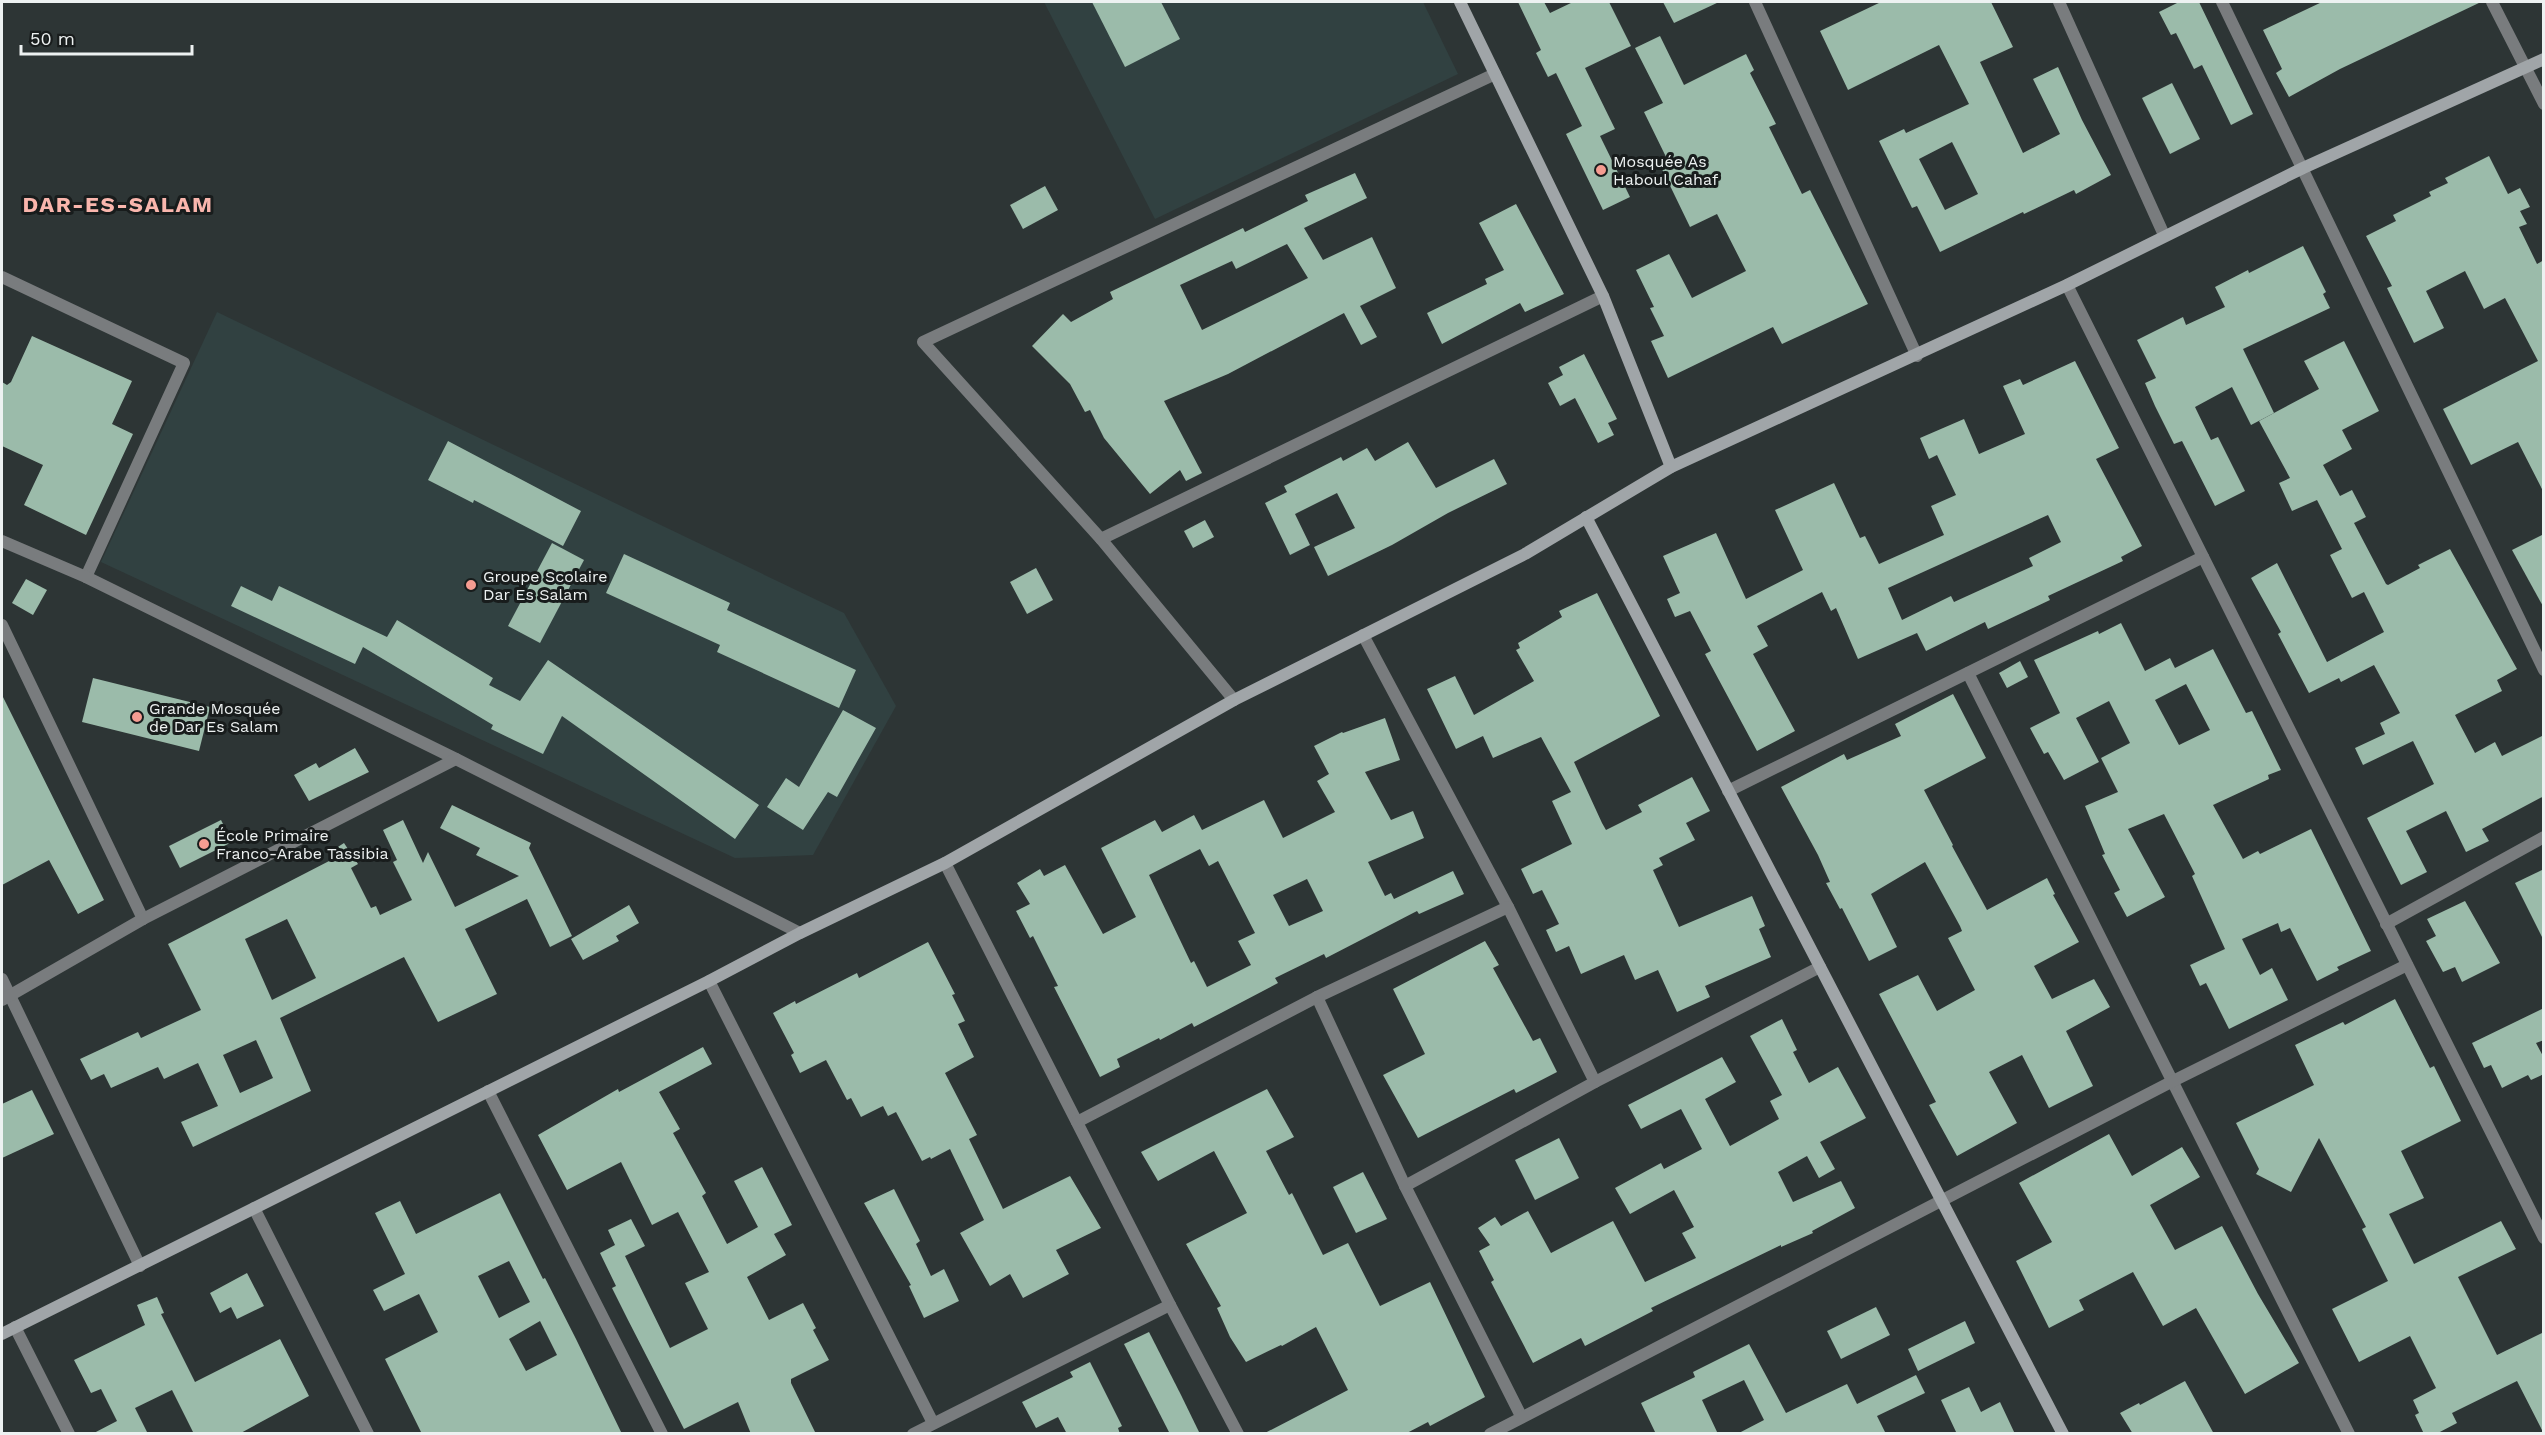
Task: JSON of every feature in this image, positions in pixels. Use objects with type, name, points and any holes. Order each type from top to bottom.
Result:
[{"type":"street","points":[[1461,2],[1603,296],[1671,467]]},
{"type":"street","points":[[1755,2],[1917,356]]},
{"type":"street","points":[[2059,2],[2164,235]]},
{"type":"street","points":[[2222,2],[2544,670]]},
{"type":"street","points":[[2492,2],[2544,104]]},
{"type":"street","points":[[2,1334],[709,981],[800,933],[945,863],[1234,700],[1525,554],[1671,467],[1917,356],[2067,285],[2303,168],[2544,59]]},
{"type":"street","points":[[1234,700],[1101,539],[923,342],[1495,74]]},
{"type":"street","points":[[2,278],[184,363],[86,577]]},
{"type":"street","points":[[2067,285],[2544,1238]]},
{"type":"street","points":[[1101,539],[1603,296]]},
{"type":"street","points":[[1586,517],[2063,1434]]},
{"type":"street","points":[[2,541],[86,577],[456,759],[800,933]]},
{"type":"street","points":[[1728,791],[2203,557]]},
{"type":"street","points":[[2,625],[143,919]]},
{"type":"street","points":[[1363,635],[1508,907],[1595,1082]]},
{"type":"street","points":[[1968,673],[2349,1434]]},
{"type":"street","points":[[6,998],[143,919],[456,759]]},
{"type":"street","points":[[2386,924],[2544,837]]},
{"type":"street","points":[[945,863],[1238,1434]]},
{"type":"street","points":[[1077,1122],[1317,997],[1508,907]]},
{"type":"street","points":[[1490,1434],[2173,1081],[2407,966]]},
{"type":"street","points":[[1405,1186],[1595,1082],[1820,967]]},
{"type":"street","points":[[2,979],[6,998],[140,1266]]},
{"type":"street","points":[[709,981],[933,1423]]},
{"type":"street","points":[[1317,997],[1405,1186],[1521,1416]]},
{"type":"street","points":[[488,1091],[662,1434]]},
{"type":"street","points":[[254,1208],[368,1434]]},
{"type":"street","points":[[913,1434],[1170,1305]]},
{"type":"street","points":[[15,1328],[69,1434]]},
{"type":"shaded area","points":[[1044,2],[1423,2],[1458,74],[1155,219]]},
{"type":"shaded area","points":[[217,312],[844,613],[896,706],[813,855],[735,858],[101,562]]},
{"type":"building","points":[[1092,2],[1161,2],[1180,39],[1125,67]]},
{"type":"building","points":[[1518,2],[1544,2],[1550,13],[1573,2],[1609,2],[1631,46],[1585,68],[1615,129],[1600,136],[1630,197],[1603,210],[1566,134],[1582,126],[1556,73],[1548,77],[1536,53],[1541,50]]},
{"type":"building","points":[[1663,2],[1719,2],[1674,23]]},
{"type":"building","points":[[1881,2],[1991,2],[2013,47],[1980,62],[2023,153],[2060,134],[2033,79],[2058,67],[2082,120],[2111,175],[2076,194],[2074,190],[1940,252],[1917,206],[1912,208],[1879,141],[1904,129],[1906,133],[1969,104],[1939,45],[1848,90],[1820,31]],"holes":[[[1952,142],[1978,194],[1945,210],[1919,159]]]},
{"type":"building","points":[[2179,2],[2199,2],[2253,114],[2231,125],[2202,65],[2194,69],[2176,33],[2171,35],[2159,12]]},
{"type":"building","points":[[2322,2],[2481,2],[2340,69],[2289,97],[2276,73],[2282,69],[2263,30]]},
{"type":"building","points":[[1660,36],[1684,85],[1746,54],[1754,70],[1750,73],[1776,124],[1769,127],[1802,194],[1810,190],[1868,304],[1782,344],[1773,327],[1668,378],[1651,341],[1664,336],[1650,308],[1654,307],[1636,270],[1669,254],[1692,298],[1746,271],[1717,214],[1690,227],[1660,165],[1668,161],[1644,112],[1663,103],[1635,48]]},
{"type":"building","points":[[2172,83],[2200,139],[2170,154],[2142,98]]},
{"type":"building","points":[[2489,156],[2508,194],[2520,188],[2530,207],[2520,211],[2527,224],[2519,227],[2537,264],[2544,260],[2544,493],[2518,442],[2471,465],[2443,409],[2538,361],[2505,298],[2484,309],[2465,271],[2426,291],[2444,328],[2414,343],[2387,288],[2392,286],[2366,236],[2396,221],[2393,215],[2431,196],[2429,192],[2448,183],[2445,178]]},
{"type":"building","points":[[1355,173],[1367,198],[1304,228],[1323,260],[1372,237],[1396,288],[1360,306],[1377,337],[1361,345],[1344,313],[1228,374],[1164,401],[1202,473],[1186,481],[1180,470],[1150,494],[1104,438],[1090,410],[1085,412],[1070,384],[1032,346],[1063,314],[1071,322],[1113,299],[1110,292],[1243,228],[1245,232],[1308,201],[1305,195]],"holes":[[[1287,244],[1308,278],[1202,330],[1180,285],[1232,261],[1236,269]]]},
{"type":"building","points":[[1045,186],[1058,210],[1023,229],[1010,205]]},
{"type":"building","points":[[1516,204],[1564,294],[1525,312],[1520,303],[1442,344],[1427,313],[1487,284],[1485,279],[1504,270],[1479,223]]},
{"type":"building","points":[[2303,246],[2326,292],[2323,294],[2330,308],[2243,349],[2274,413],[2251,425],[2232,387],[2195,407],[2211,440],[2218,437],[2245,491],[2215,506],[2182,441],[2174,444],[2155,406],[2145,383],[2156,378],[2137,340],[2183,317],[2186,325],[2225,307],[2215,287]]},
{"type":"building","points":[[32,336],[132,381],[112,424],[133,434],[86,535],[24,505],[43,465],[2,446],[2,382],[7,385],[11,382]]},
{"type":"building","points":[[2344,341],[2379,411],[2342,430],[2352,449],[2323,465],[2340,496],[2352,490],[2366,517],[2354,523],[2386,584],[2420,568],[2418,565],[2450,549],[2517,669],[2497,680],[2502,691],[2455,715],[2475,753],[2495,742],[2502,756],[2544,735],[2544,796],[2482,829],[2489,841],[2466,852],[2446,811],[2406,831],[2427,872],[2401,885],[2367,818],[2434,784],[2413,741],[2363,765],[2355,748],[2385,734],[2380,723],[2400,713],[2374,665],[2341,682],[2339,678],[2309,693],[2278,634],[2281,632],[2251,578],[2277,563],[2327,662],[2384,632],[2364,592],[2352,598],[2330,555],[2342,549],[2317,500],[2292,511],[2279,483],[2290,478],[2259,421],[2319,389],[2304,361]]},
{"type":"building","points":[[1584,354],[1617,419],[1608,423],[1614,435],[1598,443],[1575,398],[1560,406],[1548,383],[1563,375],[1559,367]]},
{"type":"building","points":[[2075,361],[2119,448],[2096,459],[2142,546],[2121,557],[2123,561],[2048,596],[2050,600],[1988,629],[1985,622],[1926,651],[1917,633],[1858,659],[1836,608],[1831,611],[1822,592],[1757,626],[1768,646],[1753,654],[1795,731],[1757,751],[1705,654],[1711,651],[1690,611],[1675,617],[1667,599],[1680,593],[1663,556],[1716,533],[1746,599],[1803,570],[1775,510],[1834,483],[1860,538],[1865,536],[1879,564],[1944,535],[1931,506],[1956,495],[1937,455],[1929,459],[1920,438],[1964,419],[1979,454],[2025,434],[2003,386],[2020,379],[2023,385]],"holes":[[[2048,515],[2061,542],[2029,558],[2033,566],[1954,602],[1951,596],[1902,620],[1888,588]]]},
{"type":"building","points":[[448,441],[581,511],[563,546],[474,500],[473,503],[428,480]]},
{"type":"building","points":[[1408,442],[1436,488],[1494,459],[1507,484],[1328,576],[1314,547],[1355,528],[1337,493],[1295,514],[1310,545],[1290,555],[1265,503],[1287,492],[1284,486],[1341,457],[1343,461],[1367,448],[1375,461]]},
{"type":"building","points":[[1205,520],[1214,537],[1193,548],[1184,531]]},
{"type":"building","points":[[2544,534],[2544,608],[2512,550]]},
{"type":"building","points":[[552,543],[584,560],[540,643],[508,626]]},
{"type":"building","points":[[624,554],[730,603],[727,610],[856,670],[839,708],[717,652],[720,645],[606,593]]},
{"type":"building","points":[[1036,568],[1053,600],[1027,614],[1010,582]]},
{"type":"building","points":[[26,579],[47,590],[33,615],[12,603]]},
{"type":"building","points":[[241,586],[272,601],[279,586],[387,637],[397,620],[493,678],[489,685],[520,701],[548,660],[759,805],[735,839],[562,716],[543,754],[491,729],[493,725],[363,647],[355,664],[231,606]]},
{"type":"building","points":[[1597,593],[1660,716],[1574,762],[1602,823],[1606,830],[1642,812],[1638,805],[1692,777],[1710,811],[1686,823],[1695,840],[1659,858],[1663,865],[1653,870],[1679,927],[1752,896],[1765,926],[1759,929],[1771,957],[1705,986],[1710,997],[1677,1012],[1658,970],[1635,980],[1624,955],[1581,974],[1569,946],[1556,952],[1546,930],[1559,924],[1542,890],[1533,894],[1521,869],[1572,844],[1552,801],[1571,792],[1541,737],[1493,758],[1483,736],[1456,749],[1427,689],[1455,676],[1474,715],[1534,681],[1516,650],[1520,648],[1518,643],[1562,617],[1559,611]]},
{"type":"building","points":[[2121,623],[2145,671],[2170,658],[2175,668],[2213,649],[2246,713],[2252,711],[2281,770],[2268,775],[2269,779],[2213,805],[2243,859],[2258,851],[2260,854],[2311,829],[2371,951],[2337,967],[2339,970],[2317,981],[2290,928],[2281,932],[2278,923],[2242,939],[2260,975],[2272,968],[2288,1000],[2229,1029],[2206,983],[2200,986],[2190,965],[2225,949],[2192,876],[2195,874],[2164,814],[2128,829],[2165,897],[2127,917],[2114,893],[2120,890],[2102,855],[2105,854],[2085,806],[2118,792],[2101,758],[2130,743],[2109,701],[2076,718],[2099,762],[2064,780],[2048,752],[2044,754],[2030,728],[2060,713],[2034,660],[2098,631],[2099,634]],"holes":[[[2186,684],[2210,730],[2179,745],[2155,700]]]},
{"type":"building","points":[[2020,661],[2028,677],[2007,688],[1999,673]]},
{"type":"building","points":[[93,678],[210,707],[199,751],[82,722]]},
{"type":"building","points":[[1953,694],[1986,758],[1924,790],[1952,846],[1987,910],[2047,878],[2055,894],[2053,895],[2079,942],[2034,966],[2052,999],[2094,979],[2110,1007],[2066,1031],[2093,1086],[2049,1108],[2022,1055],[1989,1072],[2017,1123],[1957,1156],[1929,1105],[1936,1102],[1879,994],[1918,975],[1937,1011],[1975,990],[1948,938],[1962,931],[1960,926],[1925,862],[1871,894],[1897,947],[1869,961],[1842,908],[1840,909],[1826,883],[1830,882],[1818,855],[1781,787],[1844,754],[1847,760],[1901,736],[1895,724]]},
{"type":"building","points":[[2,695],[104,900],[78,914],[49,860],[2,885]]},
{"type":"building","points":[[843,710],[876,728],[837,797],[828,792],[803,830],[767,807],[786,778],[799,787]]},
{"type":"building","points":[[1385,718],[1400,760],[1365,772],[1391,820],[1413,811],[1424,838],[1368,862],[1385,896],[1391,893],[1394,899],[1453,871],[1464,894],[1419,914],[1417,911],[1326,958],[1324,954],[1275,978],[1278,983],[1194,1027],[1192,1023],[1117,1059],[1120,1067],[1100,1077],[1054,987],[1058,986],[1033,936],[1030,938],[1016,911],[1030,904],[1017,883],[1040,869],[1044,876],[1065,865],[1103,934],[1136,917],[1101,848],[1155,820],[1162,832],[1194,815],[1202,830],[1264,800],[1283,838],[1335,812],[1317,781],[1329,774],[1314,746]],"holes":[[[1200,849],[1209,866],[1218,861],[1255,933],[1238,941],[1251,965],[1207,987],[1194,961],[1191,963],[1149,875]],[[1307,879],[1323,911],[1289,926],[1273,895]]]},
{"type":"building","points":[[355,748],[369,772],[309,801],[294,775],[316,763],[319,768]]},
{"type":"building","points":[[452,805],[531,843],[529,848],[572,936],[550,947],[527,899],[465,929],[497,994],[438,1022],[404,957],[280,1018],[311,1091],[193,1147],[181,1122],[218,1106],[198,1063],[164,1079],[158,1067],[111,1088],[104,1074],[91,1080],[80,1059],[138,1032],[141,1038],[201,1010],[168,944],[333,859],[330,852],[344,843],[358,864],[351,868],[371,908],[376,906],[380,915],[412,900],[393,862],[397,860],[383,830],[403,820],[423,863],[428,852],[455,907],[519,876],[476,855],[480,848],[440,828]],"holes":[[[287,919],[316,978],[272,1000],[245,939]],[[256,1040],[273,1078],[240,1093],[223,1055]]]},
{"type":"building","points":[[221,820],[232,842],[180,868],[169,846]]},
{"type":"building","points":[[2544,869],[2544,941],[2515,883]]},
{"type":"building","points":[[2465,901],[2500,963],[2462,982],[2455,967],[2443,972],[2426,941],[2436,936],[2427,919]]},
{"type":"building","points":[[629,905],[639,923],[616,936],[619,941],[583,960],[571,939]]},
{"type":"building","points":[[1485,941],[1499,965],[1493,968],[1533,1041],[1540,1038],[1557,1072],[1516,1093],[1514,1089],[1418,1138],[1383,1075],[1425,1054],[1393,989]]},
{"type":"building","points":[[928,942],[955,994],[952,995],[965,1021],[958,1024],[974,1057],[945,1073],[977,1135],[969,1139],[1003,1209],[1070,1176],[1101,1228],[1056,1250],[1069,1274],[1023,1298],[1010,1274],[990,1286],[960,1233],[984,1220],[950,1149],[922,1161],[896,1112],[888,1116],[883,1106],[861,1117],[851,1098],[847,1100],[826,1060],[800,1073],[791,1055],[794,1053],[773,1013],[857,973],[859,978]]},
{"type":"building","points":[[2395,999],[2430,1068],[2434,1066],[2461,1121],[2401,1151],[2424,1198],[2389,1214],[2414,1264],[2501,1221],[2516,1249],[2458,1277],[2497,1355],[2544,1332],[2544,1434],[2517,1381],[2452,1413],[2457,1423],[2436,1434],[2424,1434],[2415,1415],[2419,1413],[2413,1400],[2436,1388],[2410,1336],[2359,1362],[2332,1309],[2388,1281],[2362,1229],[2366,1227],[2319,1138],[2291,1192],[2256,1174],[2259,1169],[2236,1123],[2314,1085],[2295,1045],[2343,1022],[2345,1025]]},
{"type":"building","points":[[2544,1008],[2544,1040],[2536,1043],[2544,1058],[2544,1074],[2531,1080],[2528,1075],[2502,1088],[2491,1065],[2484,1068],[2472,1043]]},
{"type":"building","points":[[1782,1019],[1797,1050],[1793,1052],[1809,1083],[1838,1067],[1866,1118],[1820,1142],[1835,1169],[1819,1178],[1807,1156],[1778,1172],[1793,1202],[1841,1181],[1855,1208],[1812,1231],[1813,1233],[1781,1247],[1781,1245],[1651,1308],[1653,1311],[1585,1346],[1581,1338],[1533,1363],[1491,1282],[1494,1280],[1479,1251],[1490,1245],[1478,1228],[1495,1217],[1501,1226],[1528,1211],[1551,1253],[1613,1221],[1645,1282],[1696,1258],[1682,1233],[1694,1227],[1674,1190],[1630,1214],[1615,1188],[1661,1163],[1664,1169],[1702,1149],[1681,1109],[1641,1129],[1628,1105],[1722,1057],[1736,1082],[1705,1099],[1730,1146],[1779,1119],[1770,1101],[1782,1095],[1750,1036]]},
{"type":"building","points":[[703,1047],[712,1064],[659,1092],[680,1129],[673,1133],[706,1193],[702,1196],[727,1244],[758,1227],[734,1181],[762,1167],[792,1225],[774,1234],[786,1255],[747,1277],[769,1320],[803,1303],[816,1328],[813,1330],[829,1360],[791,1379],[791,1383],[816,1434],[751,1434],[738,1402],[684,1429],[612,1288],[616,1286],[600,1253],[615,1245],[608,1230],[631,1219],[645,1246],[625,1256],[670,1348],[708,1329],[685,1283],[709,1272],[678,1212],[652,1225],[621,1162],[567,1190],[538,1135],[618,1089],[619,1092]]},
{"type":"building","points":[[1267,1089],[1294,1137],[1266,1151],[1289,1195],[1292,1193],[1323,1255],[1348,1243],[1380,1306],[1430,1282],[1485,1397],[1430,1426],[1428,1422],[1405,1434],[1263,1434],[1348,1390],[1316,1327],[1246,1362],[1230,1337],[1217,1308],[1221,1306],[1186,1244],[1247,1213],[1214,1151],[1158,1181],[1141,1152]]},
{"type":"building","points":[[32,1090],[54,1134],[2,1158],[2,1104]]},
{"type":"building","points":[[2109,1134],[2132,1176],[2182,1147],[2200,1177],[2150,1205],[2175,1250],[2222,1226],[2258,1294],[2299,1363],[2245,1394],[2196,1308],[2163,1326],[2133,1272],[2079,1300],[2084,1310],[2049,1328],[2016,1261],[2052,1242],[2019,1183]]},
{"type":"building","points":[[1559,1138],[1579,1178],[1535,1200],[1515,1160]]},
{"type":"building","points":[[1363,1172],[1387,1219],[1356,1233],[1333,1187]]},
{"type":"building","points":[[894,1189],[920,1241],[916,1244],[931,1276],[944,1269],[959,1301],[924,1318],[909,1286],[911,1285],[864,1203]]},
{"type":"building","points":[[500,1193],[576,1339],[622,1434],[422,1434],[385,1359],[438,1332],[419,1294],[384,1311],[373,1290],[405,1274],[375,1213],[400,1201],[416,1234]],"holes":[[[509,1261],[530,1302],[499,1318],[478,1276]],[[540,1321],[557,1355],[526,1371],[509,1339]]]},
{"type":"building","points":[[247,1273],[264,1306],[237,1319],[231,1307],[220,1313],[210,1293]]},
{"type":"building","points":[[157,1297],[164,1313],[161,1314],[195,1382],[280,1339],[309,1396],[239,1434],[194,1434],[172,1390],[135,1408],[148,1434],[92,1434],[117,1421],[101,1389],[91,1393],[74,1360],[145,1325],[137,1305]]},
{"type":"building","points":[[1876,1307],[1890,1335],[1841,1359],[1827,1331]]},
{"type":"building","points":[[1965,1321],[1975,1343],[1918,1371],[1908,1349]]},
{"type":"building","points":[[1149,1332],[1200,1434],[1170,1434],[1124,1344]]},
{"type":"building","points":[[1749,1344],[1786,1413],[1847,1384],[1857,1404],[1916,1375],[1925,1393],[1877,1416],[1886,1434],[1737,1434],[1764,1420],[1744,1380],[1702,1400],[1718,1434],[1656,1434],[1641,1403],[1695,1377],[1693,1372]]},
{"type":"building","points":[[1090,1362],[1122,1426],[1118,1428],[1120,1434],[1067,1434],[1058,1417],[1036,1428],[1022,1402],[1073,1377],[1070,1372]]},
{"type":"building","points":[[2185,1381],[2214,1434],[2133,1434],[2120,1413]]},
{"type":"building","points":[[1969,1387],[1981,1412],[2000,1402],[2015,1434],[1957,1434],[1941,1400]]},
{"type":"place","name":"Mosquée As Haboul Cahaf","points":[[1601,170]]},
{"type":"place","name":"Groupe Scolaire Dar Es Salam","points":[[471,585]]},
{"type":"place","name":"Grande Mosquée de Dar Es Salam","points":[[137,717]]},
{"type":"place","name":"École Primaire Franco-Arabe Tassibia","points":[[204,844]]},
{"type":"district","name":"DAR-ES-SALAM","points":[[118,204]]}]
